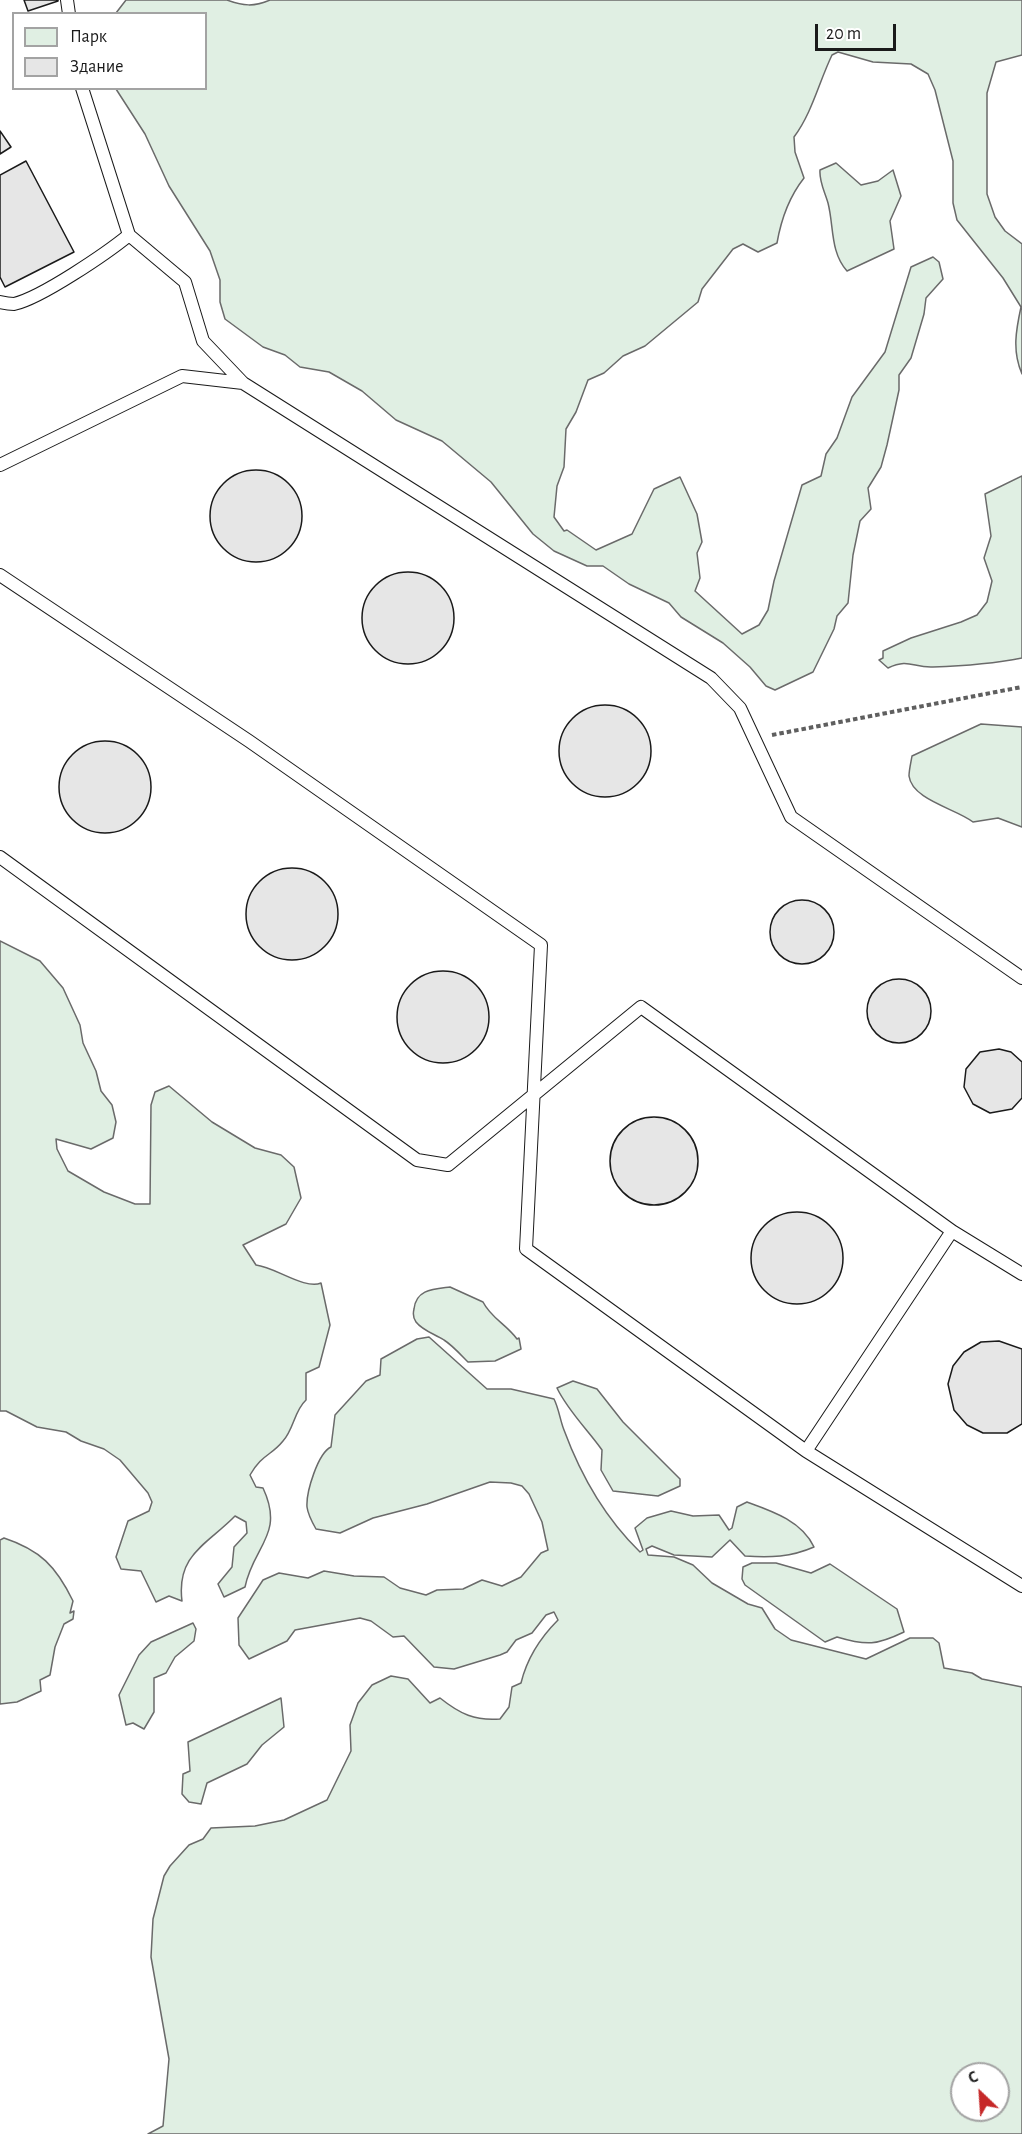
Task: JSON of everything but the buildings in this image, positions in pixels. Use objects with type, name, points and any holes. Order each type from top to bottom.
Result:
[{"type":"lane","points":[[83,90],[129,234],[185,282],[203,341],[243,383],[711,678],[740,708],[791,817],[1022,978]]},
{"type":"lane","points":[[0,302],[14,304],[54,285],[110,250],[129,234]]},
{"type":"lane","points":[[0,465],[182,376],[243,383]]},
{"type":"lane","points":[[0,575],[249,741],[541,945],[526,1249],[806,1451],[1022,1586]]},
{"type":"lane","points":[[0,857],[417,1160],[448,1165],[533,1093],[641,1007],[952,1231],[1022,1274]]},
{"type":"lane","points":[[806,1451],[952,1231]]},
{"type":"path","points":[[754,738],[1022,687]]},
{"type":"green space","points":[[126,0],[227,0],[249,5],[270,0],[1022,0],[1022,55],[996,62],[987,93],[987,194],[995,217],[1005,231],[1022,244],[1022,374],[1016,349],[1016,332],[1021,307],[1003,278],[957,220],[953,203],[953,161],[935,90],[928,74],[911,64],[873,62],[838,52],[832,55],[811,108],[794,137],[795,152],[804,178],[786,209],[777,243],[758,252],[743,244],[733,249],[702,289],[698,302],[645,346],[623,356],[604,373],[588,380],[576,412],[566,429],[564,467],[557,486],[554,517],[564,531],[567,530],[596,550],[632,534],[654,489],[680,477],[697,514],[702,542],[697,553],[700,578],[695,591],[742,634],[759,625],[768,610],[774,581],[802,485],[821,476],[826,454],[837,438],[852,397],[885,352],[911,267],[933,257],[939,262],[943,279],[926,298],[924,314],[911,358],[899,375],[899,390],[881,467],[868,488],[871,509],[860,521],[853,555],[848,603],[837,616],[834,629],[813,672],[775,690],[766,686],[750,667],[723,643],[681,617],[669,603],[629,584],[603,566],[587,566],[554,551],[533,534],[491,482],[442,441],[396,420],[362,391],[329,372],[300,367],[285,355],[263,347],[225,319],[220,302],[220,280],[210,251],[169,186],[145,134],[117,90],[207,90],[207,12],[117,12]]},
{"type":"green space","points":[[836,163],[861,185],[878,181],[893,170],[901,196],[890,221],[894,249],[847,271],[835,247],[830,212],[820,174],[820,170]]},
{"type":"green space","points":[[1022,476],[1022,658],[944,667],[901,664],[888,668],[879,660],[883,658],[883,651],[911,638],[977,615],[987,602],[992,581],[984,558],[991,536],[985,494]]},
{"type":"green space","points":[[981,724],[1022,727],[1022,827],[998,818],[973,822],[926,798],[912,784],[909,776],[912,756]]},
{"type":"green space","points":[[0,941],[40,961],[63,988],[80,1025],[83,1043],[96,1071],[101,1091],[112,1105],[116,1122],[113,1138],[91,1149],[56,1139],[57,1149],[68,1171],[104,1192],[135,1204],[150,1204],[151,1105],[155,1092],[169,1086],[212,1122],[255,1148],[281,1155],[294,1167],[301,1198],[286,1224],[243,1245],[256,1265],[298,1281],[321,1283],[330,1325],[319,1367],[306,1373],[306,1400],[299,1409],[290,1431],[279,1446],[259,1463],[250,1475],[256,1487],[263,1488],[269,1504],[271,1518],[269,1529],[245,1587],[224,1597],[218,1584],[232,1567],[234,1547],[247,1533],[246,1522],[235,1516],[196,1551],[184,1572],[181,1585],[182,1601],[169,1596],[156,1602],[141,1571],[121,1569],[116,1557],[128,1521],[149,1511],[152,1502],[148,1493],[120,1460],[104,1449],[81,1441],[66,1432],[37,1427],[6,1411],[0,1411]]},
{"type":"green space","points":[[450,1287],[483,1302],[494,1317],[517,1339],[519,1338],[521,1349],[495,1361],[468,1362],[447,1342],[419,1325],[413,1314],[418,1297],[427,1291]]},
{"type":"green space","points":[[429,1337],[487,1389],[511,1389],[554,1399],[571,1447],[586,1480],[605,1511],[640,1552],[643,1550],[635,1528],[647,1518],[671,1511],[693,1516],[719,1515],[729,1530],[732,1528],[737,1507],[747,1502],[776,1513],[794,1524],[809,1538],[814,1547],[789,1555],[763,1557],[745,1556],[730,1540],[712,1557],[674,1555],[652,1546],[646,1549],[648,1555],[674,1557],[693,1565],[712,1583],[748,1604],[762,1608],[775,1629],[791,1640],[866,1659],[910,1638],[933,1638],[939,1643],[944,1668],[1022,1687],[1022,2134],[148,2134],[163,2126],[169,2059],[151,1957],[153,1919],[164,1876],[170,1866],[189,1845],[203,1839],[211,1828],[255,1826],[284,1820],[327,1800],[351,1751],[350,1725],[358,1703],[372,1685],[391,1676],[408,1679],[430,1703],[440,1698],[468,1715],[483,1719],[500,1719],[509,1707],[512,1687],[521,1683],[535,1649],[558,1620],[554,1612],[546,1615],[532,1633],[516,1640],[507,1652],[454,1669],[434,1667],[404,1636],[393,1637],[371,1621],[360,1618],[295,1630],[287,1641],[249,1659],[239,1645],[238,1618],[263,1580],[279,1573],[308,1578],[324,1571],[354,1576],[384,1577],[400,1588],[426,1595],[437,1590],[463,1589],[482,1580],[502,1586],[521,1577],[541,1553],[548,1550],[542,1522],[529,1494],[522,1486],[511,1483],[490,1482],[427,1504],[373,1518],[340,1533],[316,1529],[308,1510],[308,1492],[317,1465],[331,1447],[335,1415],[366,1381],[380,1375],[381,1359],[417,1339]]},
{"type":"green space","points":[[573,1381],[597,1389],[623,1422],[680,1479],[680,1486],[658,1496],[613,1491],[601,1470],[602,1450],[572,1412],[557,1388]]},
{"type":"green space","points":[[4,1538],[28,1548],[46,1561],[67,1589],[73,1601],[70,1613],[74,1611],[73,1619],[64,1624],[55,1647],[50,1675],[40,1680],[41,1691],[17,1702],[0,1704],[0,1540]]},
{"type":"green space","points":[[752,1563],[776,1563],[811,1573],[830,1564],[897,1609],[904,1632],[872,1643],[837,1637],[825,1642],[745,1585],[742,1579],[743,1567]]},
{"type":"green space","points":[[193,1623],[196,1629],[194,1641],[175,1657],[166,1673],[154,1678],[154,1712],[144,1729],[133,1723],[126,1725],[119,1695],[139,1655],[151,1642]]},
{"type":"green space","points":[[281,1698],[284,1727],[262,1745],[247,1764],[207,1783],[201,1804],[189,1802],[182,1794],[183,1774],[190,1771],[188,1742]]}]
